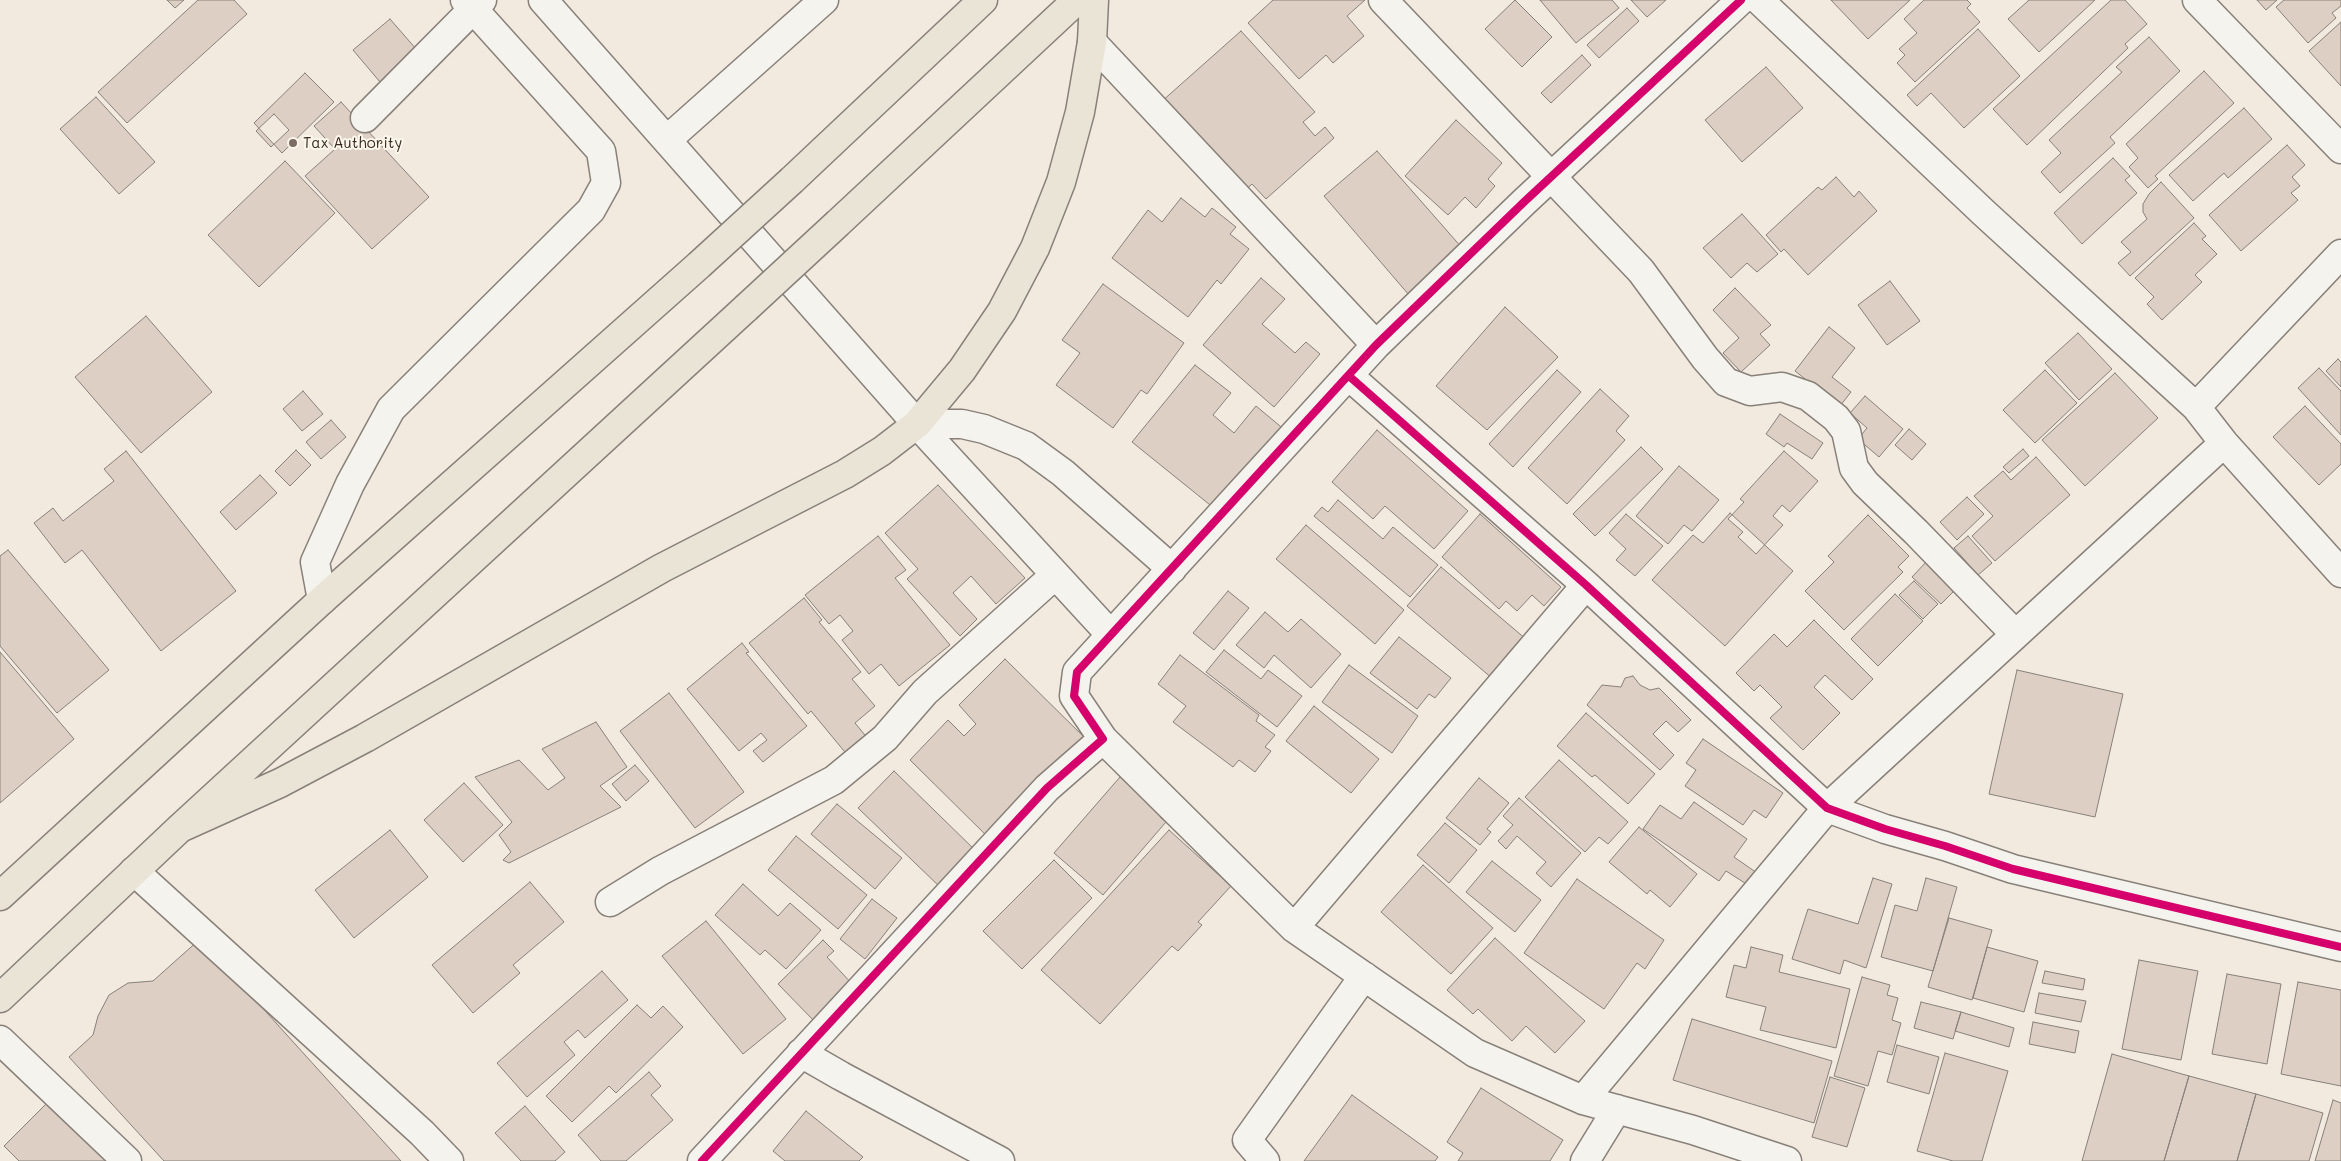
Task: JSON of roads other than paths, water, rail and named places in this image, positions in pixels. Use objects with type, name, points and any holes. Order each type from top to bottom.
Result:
[{"type":"highway","points":[[0,896],[322,600],[792,180],[982,0]]},
{"type":"highway","points":[[0,998],[180,828],[746,308],[1077,0]]},
{"type":"highway","points":[[180,828],[280,783],[365,738],[654,572],[845,474],[882,451],[917,424],[967,363],[1002,311],[1036,248],[1066,164],[1080,112],[1092,42],[1094,0]]},
{"type":"street","points":[[543,0],[668,139],[917,424],[1111,636]]},
{"type":"street","points":[[668,139],[824,0]]},
{"type":"street","points":[[1383,0],[1641,271],[1705,358],[1726,382],[1750,391],[1782,387],[1808,396],[1836,418],[1846,431],[1854,468],[1865,483],[1916,532],[2015,634]]},
{"type":"street","points":[[1741,0],[1376,345],[1077,672],[1074,696],[1102,739],[1294,928],[1475,1053],[1583,1100],[1693,1130],[1787,1161]]},
{"type":"street","points":[[1759,0],[1984,214],[2196,407],[2224,442],[2341,573]]},
{"type":"street","points":[[2196,0],[2341,149]]},
{"type":"street","points":[[322,600],[315,562],[350,484],[391,409],[591,210],[606,182],[601,151],[473,3],[365,118]]},
{"type":"street","points":[[1092,42],[1376,345]]},
{"type":"street","points":[[2196,407],[2341,254]]},
{"type":"street","points":[[1349,376],[1586,585],[1827,808],[1885,829],[1945,846],[2013,869],[2341,947]]},
{"type":"street","points":[[917,424],[962,424],[984,429],[1026,446],[1064,473],[1172,569]]},
{"type":"street","points":[[1583,1100],[1827,808],[2224,442]]},
{"type":"street","points":[[610,902],[660,871],[834,780],[885,738],[925,692],[1055,575]]},
{"type":"street","points":[[1294,928],[1586,585]]},
{"type":"street","points":[[702,1161],[1047,788],[1102,739]]},
{"type":"street","points":[[134,871],[422,1133],[450,1161]]},
{"type":"street","points":[[1265,1161],[1246,1140],[1364,976]]},
{"type":"street","points":[[0,1040],[127,1161]]},
{"type":"street","points":[[802,1052],[841,1076],[1000,1161]]},
{"type":"street","points":[[1585,1161],[1617,1109]]},
{"type":"place","name":"Tax Authority","points":[[293,143]]}]
